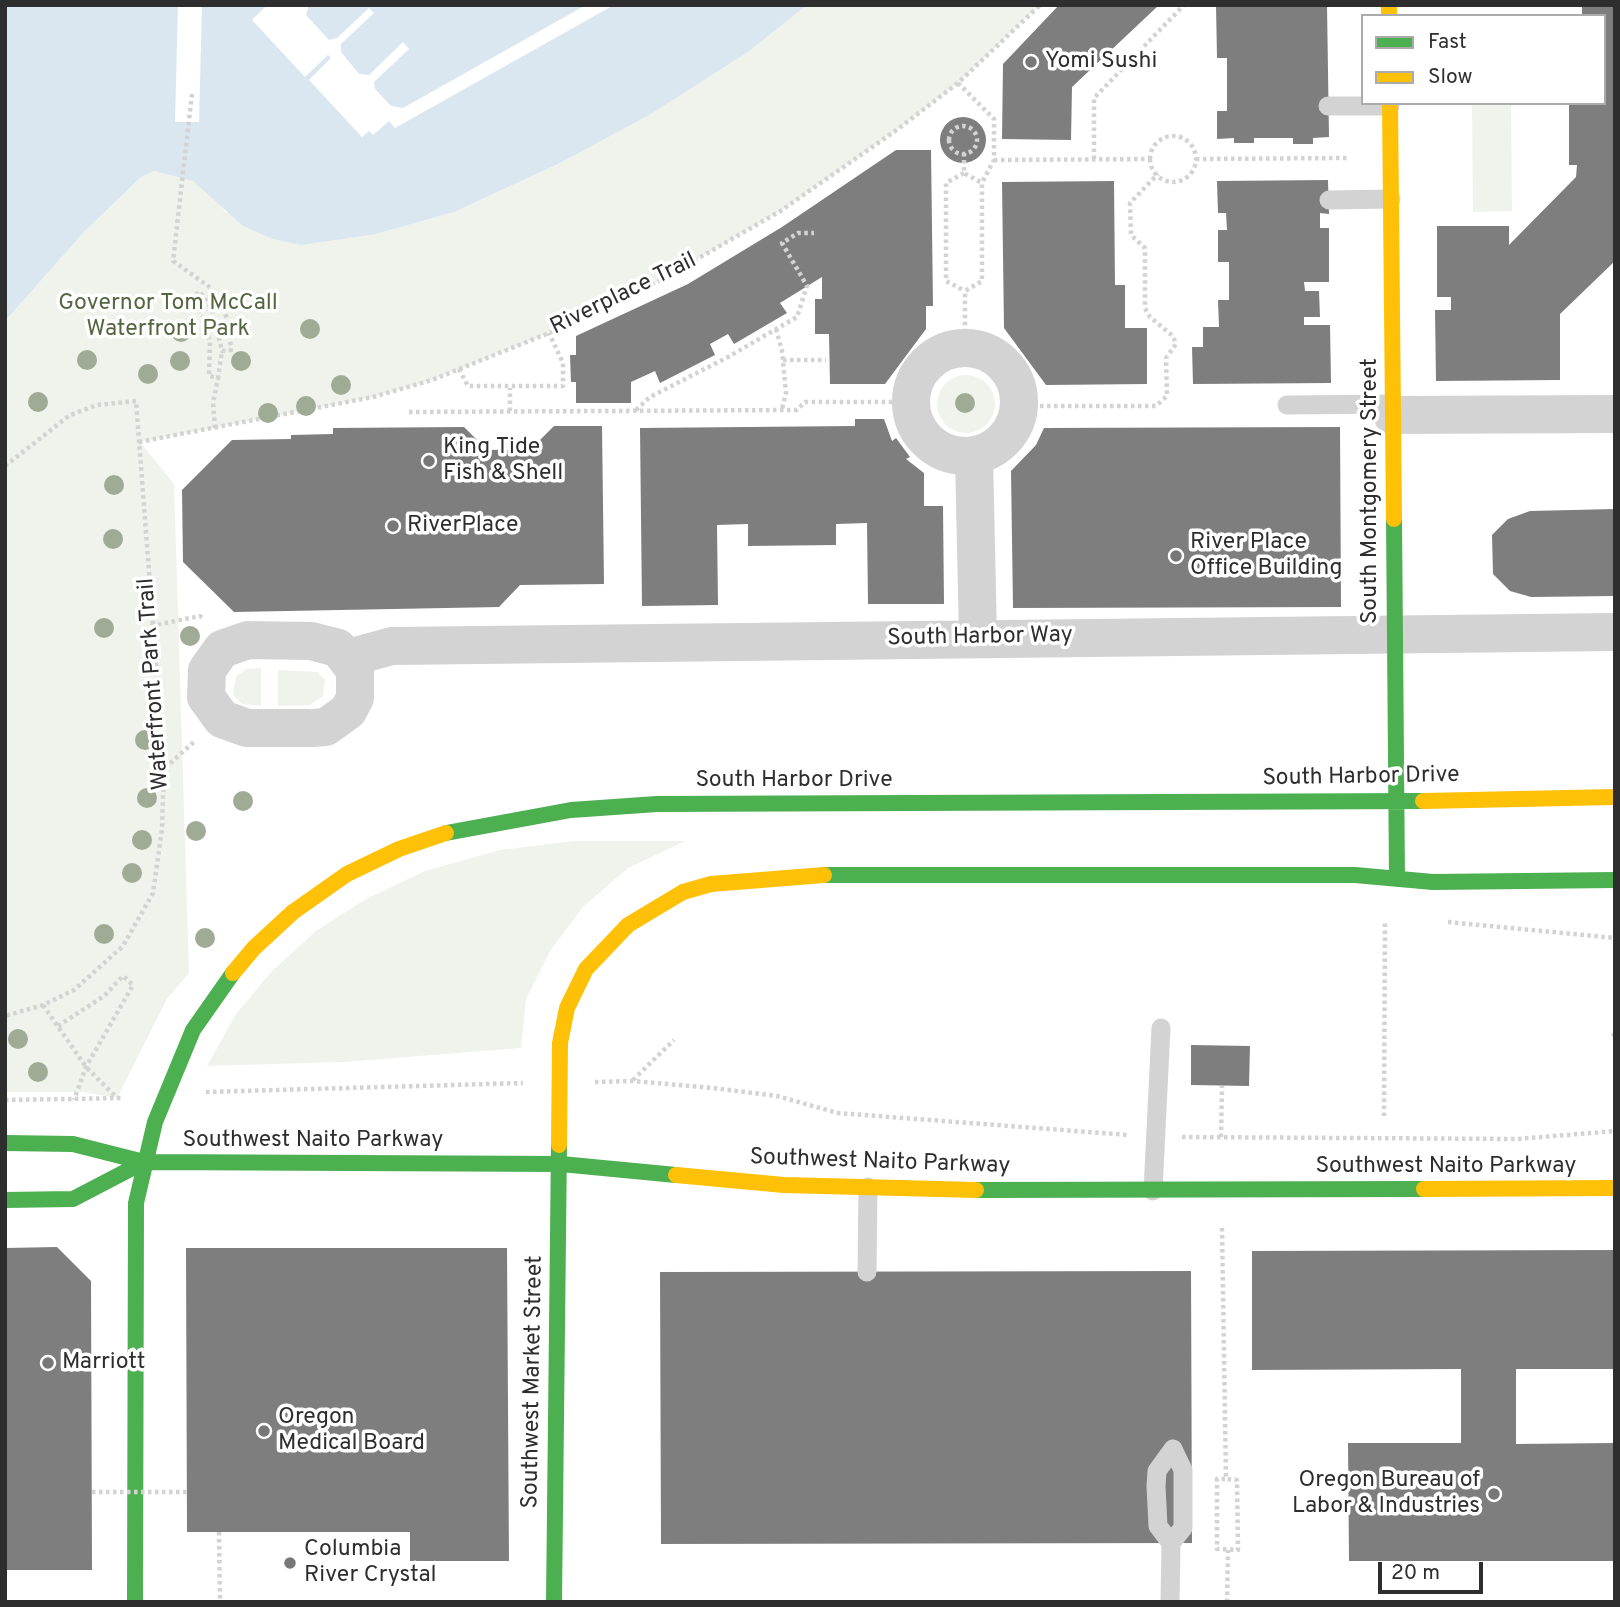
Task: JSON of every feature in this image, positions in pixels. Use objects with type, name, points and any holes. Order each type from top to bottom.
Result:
[{"type":"main road","name":"South Montgomery Street","points":[[1390,105],[1397,879]]},
{"type":"main road","name":"South Harbor Drive","points":[[135,1602],[136,1203],[155,1122],[193,1030],[214,996],[254,948],[293,912],[347,874],[399,849],[454,830],[571,810],[657,804],[1396,801],[1615,797]]},
{"type":"main road","points":[[561,1164],[560,1043],[567,1008],[586,969],[614,939],[654,907],[683,892],[711,884],[748,879],[830,876],[1355,875],[1433,882],[1615,880]]},
{"type":"main road","name":"Southwest Naito Parkway","points":[[5,1143],[73,1144],[144,1162],[561,1164],[783,1185],[1153,1191],[1615,1188]]},
{"type":"main road","name":"Southwest Naito Parkway","points":[[5,1200],[73,1199],[144,1162]]},
{"type":"main road","name":"Southwest Market Street","points":[[554,1602],[561,1164]]},
{"type":"street","points":[[965,347],[987,351],[1005,365],[1017,384],[1019,407],[1015,424],[1006,439],[991,450],[974,456],[955,456],[937,449],[923,437],[914,421],[911,402],[914,381],[926,363],[944,351],[965,347]]},
{"type":"street","points":[[1392,410],[1615,414]]},
{"type":"street","points":[[974,456],[978,638]]},
{"type":"street","name":"South Harbor Way","points":[[348,658],[392,646],[1615,632]]},
{"type":"lane","points":[[1328,106],[1390,105]]},
{"type":"lane","points":[[1329,200],[1391,199]]},
{"type":"lane","points":[[1287,405],[1392,410]]},
{"type":"lane","points":[[1153,1191],[1161,1028]]},
{"type":"lane","points":[[867,1272],[868,1186]]},
{"type":"lane","points":[[1170,1602],[1171,1543]]},
{"type":"path","name":"Riverplace Trail","points":[[139,442],[373,397],[458,369],[549,333],[661,280],[782,210],[958,83],[1040,5]]},
{"type":"path","points":[[1094,159],[1094,98],[1184,5]]},
{"type":"path","points":[[958,83],[994,119],[994,160],[982,183],[982,281],[965,291]]},
{"type":"path","points":[[192,94],[173,261],[211,288],[222,304],[231,338],[231,351],[222,351]]},
{"type":"path","points":[[958,127],[969,127],[977,134],[977,146],[969,153],[964,153],[958,153],[950,146],[950,134],[958,127]]},
{"type":"path","points":[[1164,136],[1182,136],[1195,149],[1196,159],[1195,168],[1183,181],[1164,181],[1151,168],[1151,150],[1164,136]]},
{"type":"path","points":[[964,153],[964,173]]},
{"type":"path","points":[[1196,159],[1348,158]]},
{"type":"path","points":[[994,160],[1151,159]]},
{"type":"path","points":[[964,173],[982,183]]},
{"type":"path","points":[[964,173],[946,183],[946,281],[965,291]]},
{"type":"path","points":[[1019,407],[1156,406],[1167,396],[1166,358],[1176,344],[1173,336],[1150,317],[1145,307],[1145,248],[1131,234],[1130,202],[1158,174]]},
{"type":"path","points":[[636,411],[650,397],[729,357],[797,317],[807,286],[782,243],[798,233],[814,233]]},
{"type":"path","points":[[215,428],[213,403],[218,378],[222,351],[212,309],[199,291],[194,299],[209,333],[209,376],[218,378]]},
{"type":"path","points":[[965,291],[965,347]]},
{"type":"path","points":[[776,329],[783,360],[786,402],[781,410]]},
{"type":"path","points":[[458,369],[468,386],[563,386],[563,363],[549,333]]},
{"type":"path","points":[[783,360],[826,360]]},
{"type":"path","points":[[510,387],[510,411]]},
{"type":"path","name":"Waterfront Park Trail","points":[[5,466],[69,415],[97,405],[136,401],[164,768],[162,829],[153,893],[123,946],[75,990],[43,1005],[5,1016]]},
{"type":"path","points":[[409,412],[797,410],[805,402],[911,402]]},
{"type":"path","points":[[1384,1115],[1385,920]]},
{"type":"path","points":[[1446,922],[1615,938]]},
{"type":"path","points":[[58,1026],[104,996],[124,975],[133,985],[86,1067],[74,1100]]},
{"type":"path","points":[[5,1100],[117,1098],[86,1067],[43,1005]]},
{"type":"path","name":"Southwest Naito Parkway","points":[[674,1040],[633,1081],[777,1097],[838,1113],[1154,1137],[1517,1139],[1615,1131]]},
{"type":"path","points":[[197,1092],[525,1083]]},
{"type":"path","points":[[1221,1137],[1222,1086]]},
{"type":"path","points":[[1222,1227],[1226,1479]]},
{"type":"path","points":[[1217,1479],[1226,1479],[1237,1480],[1238,1550],[1217,1549],[1217,1479]]},
{"type":"path","points":[[92,1492],[187,1492]]},
{"type":"path","points":[[219,1532],[219,1602]]},
{"type":"path","points":[[1227,1602],[1228,1550]]},
{"type":"green space","name":"Governor Tom McCall Waterfront Park","points":[[807,5],[1040,5],[958,83],[898,129],[782,210],[661,280],[549,333],[432,380],[373,397],[140,442],[174,484],[189,973],[167,999],[117,1098],[83,1092],[5,1092],[5,321],[84,232],[141,177],[154,171],[193,181],[217,199],[225,212],[376,234],[454,212],[558,164],[748,52]]},
{"type":"green space","points":[[1472,105],[1511,105],[1512,211],[1473,212]]},
{"type":"green space","points":[[960,375],[972,375],[987,383],[995,398],[995,410],[987,425],[972,433],[960,433],[945,425],[937,410],[937,398],[945,383]]},
{"type":"green space","points":[[261,668],[261,706],[242,704],[233,695],[236,676],[247,669]]},
{"type":"green space","points":[[278,670],[317,672],[325,680],[323,696],[310,705],[278,706]]},
{"type":"green space","points":[[575,841],[685,841],[628,868],[583,907],[550,951],[526,999],[521,1048],[343,1062],[207,1066],[236,1014],[272,971],[316,931],[366,899],[425,871],[500,850]]},
{"type":"shaded area","points":[[5,5],[807,5],[748,52],[649,115],[558,164],[454,212],[376,234],[301,245],[273,239],[243,226],[193,181],[154,171],[141,177],[84,232],[5,321]]},
{"type":"pier","points":[[178,5],[202,5],[199,122],[175,122]]},
{"type":"pier","points":[[267,5],[309,5],[306,15],[329,40],[337,38],[369,8],[374,13],[341,44],[341,52],[359,74],[369,75],[403,42],[409,49],[374,82],[375,89],[391,106],[403,108],[586,5],[614,5],[395,128],[389,121],[373,135],[369,131],[362,137],[309,80],[331,58],[328,55],[305,77],[252,20]]},
{"type":"building","points":[[1059,5],[1159,5],[1072,87],[1071,140],[1002,139],[1003,64]]},
{"type":"building","points":[[1216,5],[1327,5],[1329,137],[1313,138],[1313,144],[1293,144],[1293,138],[1254,138],[1254,143],[1234,143],[1234,138],[1217,139],[1217,111],[1227,111],[1227,58],[1217,58]]},
{"type":"building","points":[[1582,5],[1615,5],[1615,261],[1560,314],[1560,380],[1436,381],[1435,310],[1451,310],[1451,297],[1437,297],[1437,226],[1509,226],[1509,245],[1576,177],[1577,165],[1569,165],[1569,105],[1606,105],[1606,14],[1582,14]]},
{"type":"building","points":[[963,117],[979,124],[986,140],[979,156],[963,163],[947,156],[940,140],[947,124]]},
{"type":"building","points":[[896,150],[931,150],[933,306],[926,306],[926,329],[885,384],[830,384],[829,334],[815,334],[815,299],[822,299],[822,277],[780,303],[787,313],[734,344],[728,334],[710,344],[715,355],[660,383],[655,371],[631,382],[631,403],[576,403],[576,382],[571,382],[570,355],[576,355],[576,336],[688,284],[782,227]]},
{"type":"building","points":[[1328,180],[1329,214],[1320,213],[1320,228],[1329,228],[1329,282],[1304,282],[1305,291],[1319,291],[1320,317],[1304,317],[1304,325],[1330,325],[1331,383],[1193,384],[1192,347],[1203,347],[1203,327],[1219,327],[1218,300],[1229,300],[1229,262],[1218,262],[1218,230],[1227,230],[1226,213],[1218,213],[1217,181]]},
{"type":"building","points":[[1114,181],[1115,285],[1125,285],[1125,328],[1147,328],[1147,384],[1046,385],[1004,328],[1002,182]]},
{"type":"building","points":[[855,419],[884,419],[892,441],[896,438],[910,457],[906,459],[924,473],[924,506],[943,506],[944,604],[868,604],[867,523],[836,524],[836,545],[748,546],[748,524],[717,525],[718,605],[642,606],[640,428],[855,426]]},
{"type":"building","name":"RiverPlace","points":[[554,426],[602,426],[604,584],[520,585],[499,607],[234,612],[183,562],[182,490],[232,440],[291,439],[291,435],[333,434],[333,428],[464,427],[487,450],[531,449]]},
{"type":"building","points":[[1340,427],[1341,607],[1013,608],[1011,471],[1036,445],[1044,428]]},
{"type":"building","points":[[1615,509],[1615,596],[1531,597],[1510,591],[1493,574],[1492,535],[1508,519],[1530,511]]},
{"type":"building","points":[[1191,1045],[1250,1046],[1249,1086],[1191,1085]]},
{"type":"building","name":"Marriott","points":[[57,1247],[91,1281],[92,1570],[5,1570],[5,1248]]},
{"type":"building","points":[[186,1248],[507,1248],[509,1561],[410,1561],[410,1532],[187,1532]]},
{"type":"building","points":[[1615,1250],[1615,1369],[1516,1369],[1516,1444],[1615,1443],[1615,1561],[1349,1561],[1348,1443],[1461,1443],[1461,1369],[1252,1370],[1252,1251]]},
{"type":"building","points":[[1191,1271],[1192,1543],[661,1544],[660,1272]]},
{"type":"traffic: fast","points":[[1394,519],[1397,879]]},
{"type":"traffic: fast","points":[[446,833],[571,810],[657,804],[1423,801]]},
{"type":"traffic: fast","points":[[824,875],[1355,875],[1433,882],[1615,880]]},
{"type":"traffic: fast","points":[[135,1602],[136,1203],[155,1122],[193,1030],[233,973]]},
{"type":"traffic: fast","points":[[5,1143],[73,1144],[144,1162],[561,1164],[676,1175]]},
{"type":"traffic: fast","points":[[554,1602],[559,1145]]},
{"type":"traffic: fast","points":[[5,1200],[73,1199],[144,1162]]},
{"type":"traffic: fast","points":[[976,1190],[1424,1189]]},
{"type":"traffic: slow","points":[[1389,5],[1389,14]]},
{"type":"traffic: slow","points":[[1390,105],[1394,519]]},
{"type":"traffic: slow","points":[[1423,801],[1615,797]]},
{"type":"traffic: slow","points":[[233,973],[254,948],[293,912],[347,874],[399,849],[446,833]]},
{"type":"traffic: slow","points":[[559,1145],[560,1043],[567,1008],[586,969],[628,925],[683,892],[711,884],[824,875]]},
{"type":"traffic: slow","points":[[676,1175],[784,1185],[976,1190]]},
{"type":"traffic: slow","points":[[1424,1189],[1615,1188]]},
{"type":"place","name":"Yomi Sushi","points":[[1031,62]]},
{"type":"place","name":"King Tide Fish & Shell","points":[[429,461]]},
{"type":"place","name":"RiverPlace","points":[[393,526]]},
{"type":"place","name":"River Place Office Building","points":[[1176,556]]},
{"type":"place","name":"Marriott","points":[[48,1363]]},
{"type":"place","name":"Oregon Medical Board","points":[[264,1431]]},
{"type":"place","name":"Oregon Bureau of Labor & Industries","points":[[1494,1494]]},
{"type":"place","name":"Columbia River Crystal","points":[[290,1563]]}]
